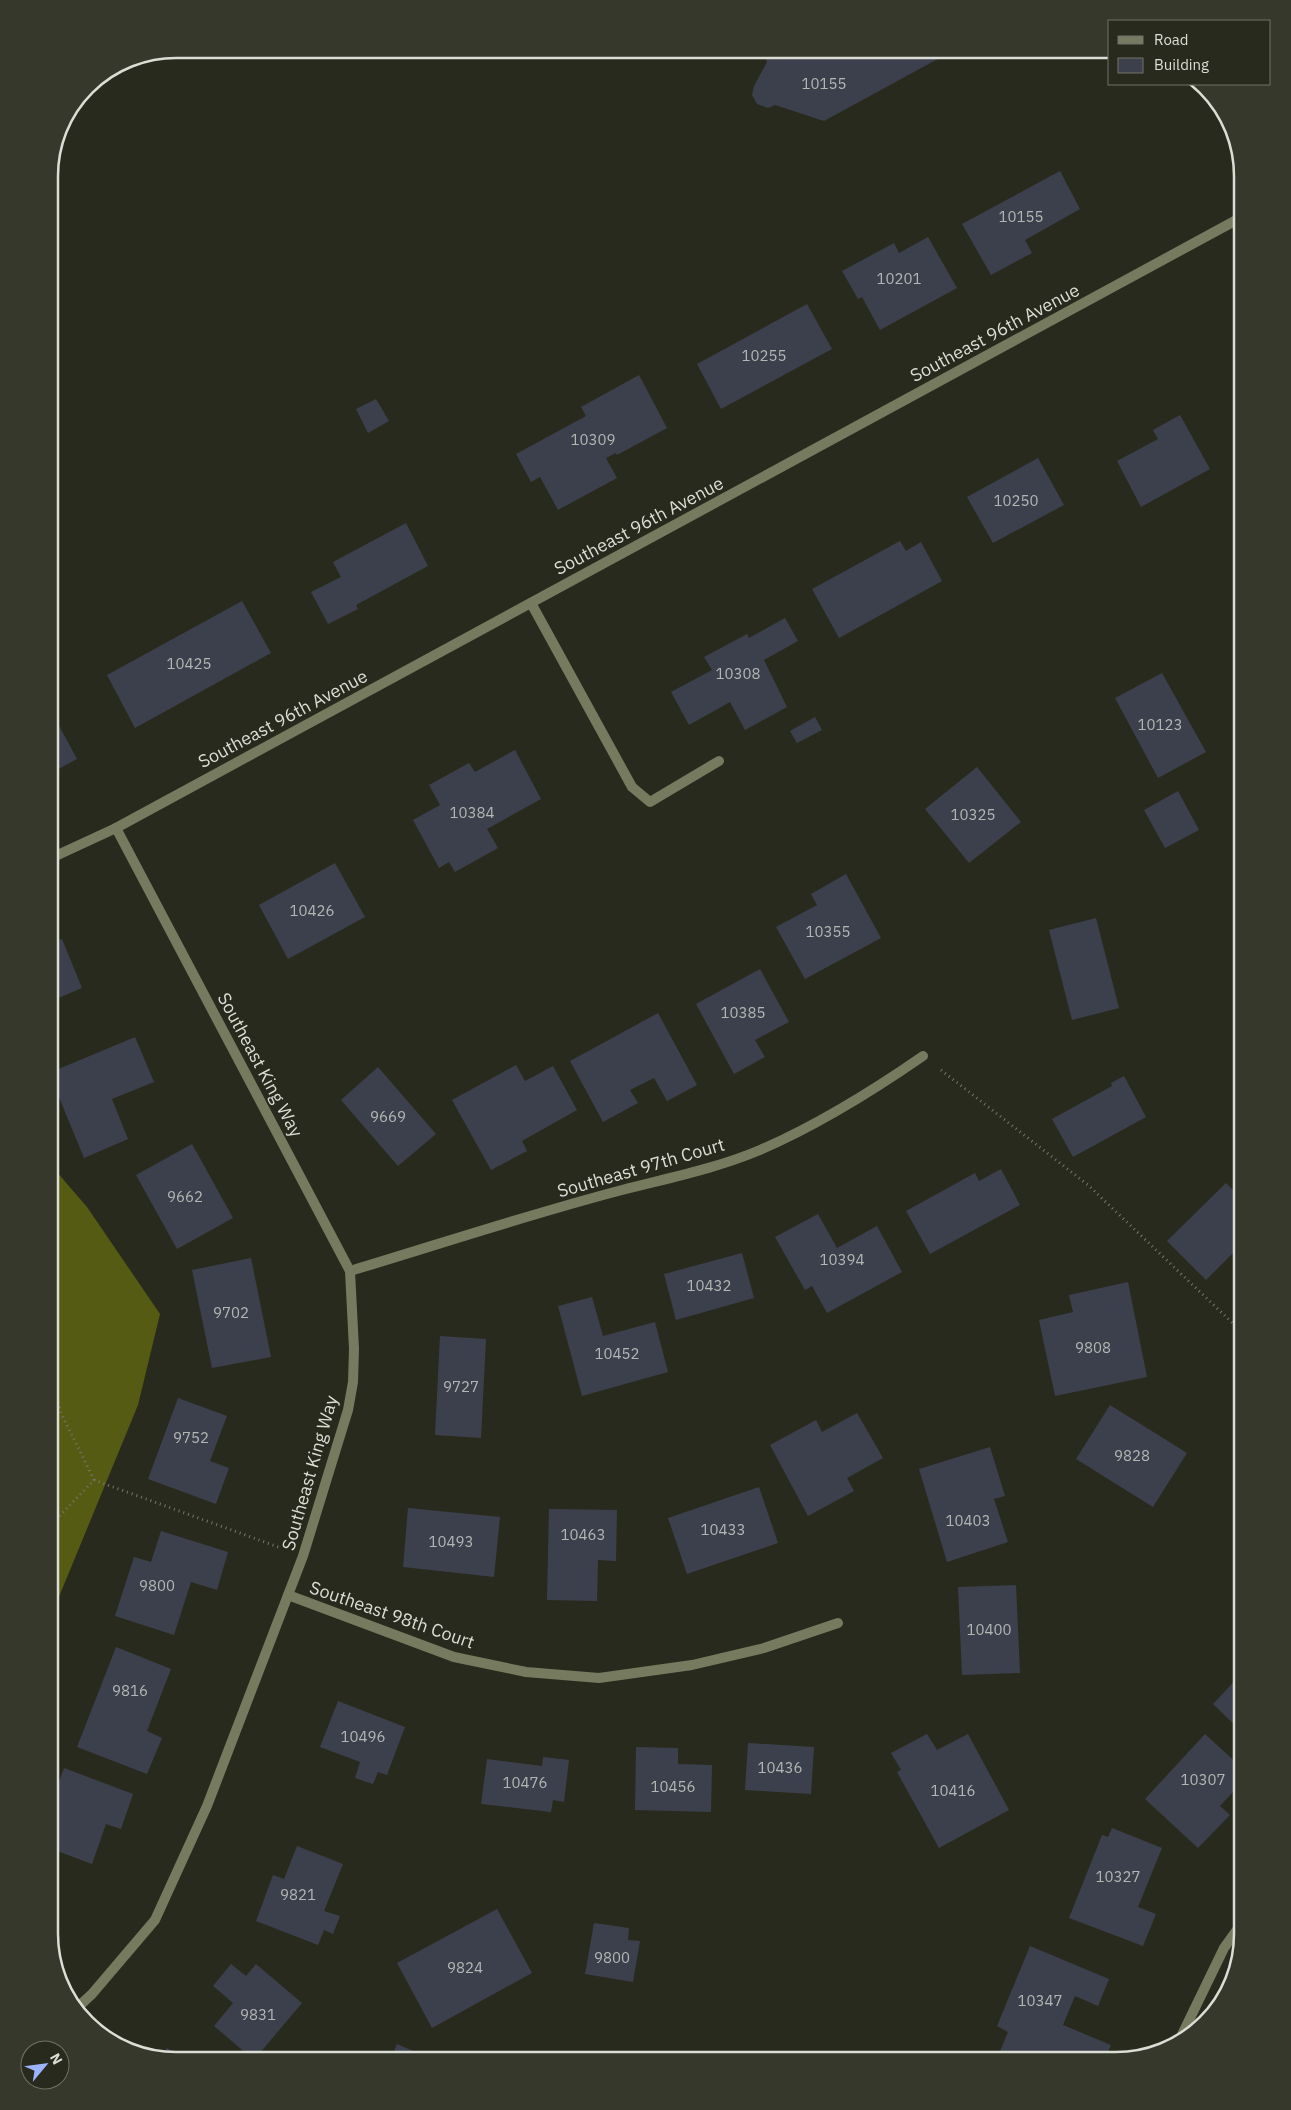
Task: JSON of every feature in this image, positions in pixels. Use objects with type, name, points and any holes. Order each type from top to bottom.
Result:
[{"type":"street","name":"Southeast 96th Avenue","points":[[58,855],[116,828],[1234,221]]},
{"type":"street","points":[[531,603],[632,787],[650,802],[719,761]]},
{"type":"street","name":"Southeast King Way","points":[[80,2004],[92,1994],[155,1920],[207,1806],[303,1556],[348,1410],[353,1382],[354,1349],[350,1271],[116,828]]},
{"type":"street","name":"Southeast 97th Court","points":[[350,1271],[622,1190],[680,1177],[759,1150],[823,1120],[874,1090],[923,1056]]},
{"type":"street","name":"Southeast 98th Court","points":[[288,1595],[454,1657],[526,1672],[599,1678],[692,1665],[764,1648],[838,1623]]},
{"type":"street","points":[[1184,2030],[1224,1948],[1234,1934]]},
{"type":"path","points":[[923,1056],[1088,1185],[1234,1324]]},
{"type":"path","points":[[57,1399],[61,1413],[94,1480],[303,1556]]},
{"type":"path","points":[[57,1518],[94,1480]]},
{"type":"green space","points":[[57,1173],[87,1207],[160,1314],[138,1405],[57,1601]]},
{"type":"building","points":[[765,58],[940,58],[824,121],[775,105],[768,108],[757,104],[752,95],[754,86],[767,62]]},
{"type":"building","points":[[1060,171],[1080,209],[1025,240],[1032,253],[991,275],[962,224]]},
{"type":"building","points":[[928,237],[957,288],[880,330],[862,297],[858,299],[842,271],[894,243],[899,253]]},
{"type":"building","points":[[807,304],[832,349],[721,409],[697,364]]},
{"type":"building","points":[[639,375],[667,428],[617,455],[616,453],[606,458],[617,478],[558,510],[540,477],[531,482],[516,454],[586,416],[581,407]]},
{"type":"building","points":[[376,399],[389,421],[368,433],[356,409]]},
{"type":"building","points":[[1180,415],[1210,469],[1141,507],[1117,461],[1158,439],[1153,430]]},
{"type":"building","points":[[1038,458],[1064,505],[993,543],[967,497]]},
{"type":"building","points":[[406,523],[428,566],[356,605],[358,609],[328,624],[311,592],[341,577],[333,562]]},
{"type":"building","points":[[900,541],[906,551],[921,542],[942,581],[839,638],[812,589]]},
{"type":"building","points":[[242,601],[271,653],[135,728],[107,675]]},
{"type":"building","points":[[785,618],[798,641],[764,660],[787,707],[745,730],[730,702],[689,725],[671,692],[712,670],[704,657],[747,634],[749,638]]},
{"type":"building","points":[[1162,673],[1206,752],[1158,778],[1115,698]]},
{"type":"building","points":[[815,717],[822,730],[797,743],[790,731]]},
{"type":"building","points":[[58,723],[77,759],[58,769]]},
{"type":"building","points":[[515,750],[541,799],[487,829],[498,848],[455,872],[449,862],[439,868],[413,820],[440,805],[429,785],[469,763],[475,772]]},
{"type":"building","points":[[977,767],[1021,822],[969,863],[925,809]]},
{"type":"building","points":[[1178,791],[1199,830],[1165,848],[1144,810]]},
{"type":"building","points":[[335,863],[365,917],[288,959],[259,905]]},
{"type":"building","points":[[846,874],[881,938],[805,979],[776,927],[817,905],[811,894]]},
{"type":"building","points":[[1096,918],[1119,1008],[1072,1020],[1049,930]]},
{"type":"building","points":[[62,939],[82,988],[58,998],[58,941]]},
{"type":"building","points":[[760,969],[789,1022],[755,1040],[765,1057],[734,1074],[696,1004]]},
{"type":"building","points":[[658,1013],[697,1085],[667,1101],[654,1078],[630,1090],[638,1103],[603,1122],[570,1061]]},
{"type":"building","points":[[135,1037],[154,1082],[112,1099],[128,1139],[84,1158],[57,1094],[57,1069]]},
{"type":"building","points":[[516,1065],[525,1081],[553,1066],[577,1110],[522,1141],[527,1151],[491,1170],[452,1100]]},
{"type":"building","points":[[378,1067],[436,1134],[398,1166],[341,1100]]},
{"type":"building","points":[[1124,1076],[1146,1117],[1073,1157],[1052,1119],[1112,1086],[1111,1083]]},
{"type":"building","points":[[192,1144],[233,1218],[177,1249],[136,1175]]},
{"type":"building","points":[[1001,1169],[1020,1205],[930,1254],[906,1211],[975,1173],[979,1181]]},
{"type":"building","points":[[1226,1183],[1234,1191],[1234,1252],[1206,1280],[1167,1241]]},
{"type":"building","points":[[818,1214],[837,1248],[877,1226],[902,1272],[827,1313],[812,1286],[805,1290],[775,1237]]},
{"type":"building","points":[[742,1253],[754,1298],[676,1320],[664,1274]]},
{"type":"building","points":[[251,1258],[271,1357],[212,1368],[192,1270]]},
{"type":"building","points":[[1128,1282],[1147,1377],[1055,1396],[1039,1320],[1073,1312],[1069,1295]]},
{"type":"building","points":[[592,1297],[603,1336],[655,1322],[668,1372],[582,1396],[558,1306]]},
{"type":"building","points":[[440,1336],[486,1339],[481,1438],[435,1435]]},
{"type":"building","points":[[178,1398],[227,1416],[210,1461],[229,1468],[216,1504],[148,1479]]},
{"type":"building","points":[[1110,1405],[1187,1453],[1153,1507],[1076,1459]]},
{"type":"building","points":[[857,1413],[883,1458],[847,1478],[854,1491],[808,1516],[770,1445],[816,1420],[822,1432]]},
{"type":"building","points":[[990,1447],[1005,1496],[994,1499],[1008,1542],[947,1562],[919,1469]]},
{"type":"building","points":[[759,1487],[778,1543],[687,1574],[668,1518]]},
{"type":"building","points":[[408,1508],[500,1517],[494,1577],[403,1567]]},
{"type":"building","points":[[549,1509],[617,1510],[616,1561],[598,1560],[597,1601],[547,1600]]},
{"type":"building","points":[[161,1531],[228,1552],[217,1590],[191,1582],[174,1635],[115,1616],[134,1557],[151,1562]]},
{"type":"building","points":[[1016,1585],[1020,1673],[962,1675],[958,1587]]},
{"type":"building","points":[[116,1647],[171,1669],[147,1731],[162,1738],[147,1774],[77,1747]]},
{"type":"building","points":[[1234,1682],[1234,1724],[1213,1704]]},
{"type":"building","points":[[338,1701],[405,1727],[387,1775],[378,1772],[373,1784],[355,1778],[360,1762],[320,1747]]},
{"type":"building","points":[[927,1734],[937,1750],[968,1734],[1009,1810],[939,1848],[897,1772],[901,1770],[891,1753]]},
{"type":"building","points":[[1205,1734],[1234,1761],[1234,1793],[1220,1806],[1230,1815],[1198,1848],[1145,1799]]},
{"type":"building","points":[[748,1743],[814,1747],[811,1794],[745,1790]]},
{"type":"building","points":[[636,1747],[678,1748],[678,1764],[712,1765],[711,1812],[635,1810]]},
{"type":"building","points":[[543,1757],[569,1760],[564,1802],[553,1800],[551,1812],[481,1804],[487,1759],[542,1766]]},
{"type":"building","points":[[64,1768],[133,1794],[121,1829],[106,1824],[92,1864],[57,1851],[57,1786]]},
{"type":"building","points":[[1112,1828],[1162,1848],[1138,1907],[1156,1914],[1143,1946],[1069,1918],[1102,1835],[1108,1837]]},
{"type":"building","points":[[297,1846],[343,1864],[324,1911],[340,1916],[333,1934],[324,1930],[318,1945],[256,1921],[273,1875],[284,1879]]},
{"type":"building","points":[[497,1909],[532,1973],[432,2028],[397,1963]]},
{"type":"building","points":[[594,1923],[629,1928],[628,1940],[640,1941],[633,1982],[585,1974]]},
{"type":"building","points":[[1030,1946],[1109,1979],[1098,2006],[1075,1996],[1063,2025],[1111,2045],[1108,2052],[1000,2052],[1008,2032],[997,2026]]},
{"type":"building","points":[[231,1964],[246,1976],[256,1964],[302,2003],[261,2052],[245,2052],[214,2026],[233,2003],[213,1986]]},
{"type":"building","points":[[397,2044],[415,2052],[394,2052]]},
{"type":"building","points":[[167,2048],[173,2052],[167,2052],[164,2052]]}]
